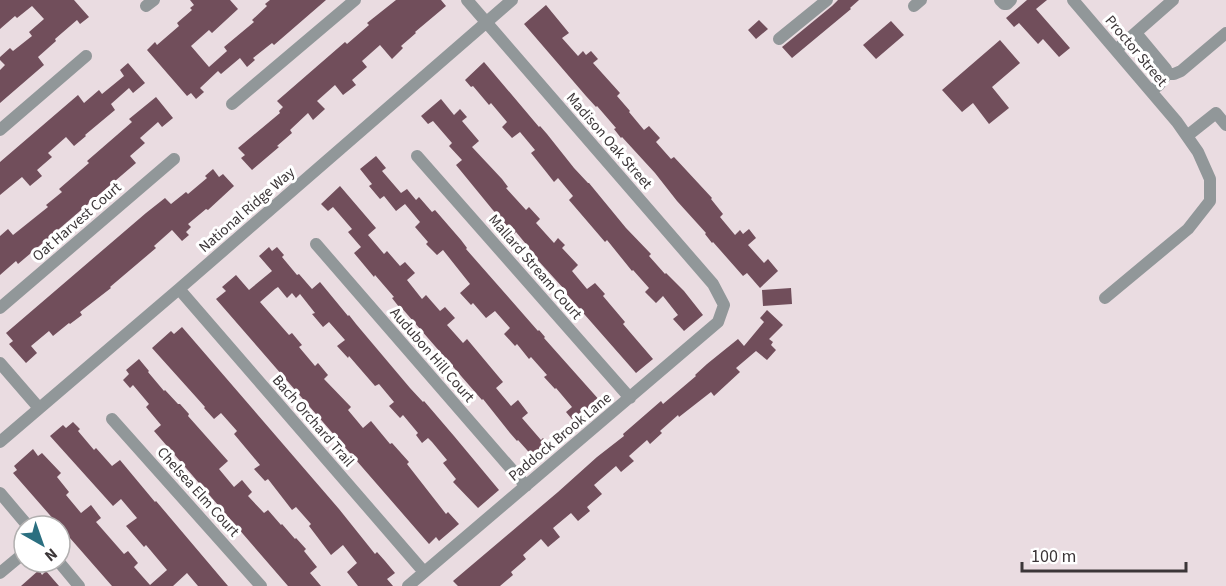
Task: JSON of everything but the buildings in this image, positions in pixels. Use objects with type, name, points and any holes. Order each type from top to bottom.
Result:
[{"type":"street","points":[[232,104],[355,0]]},
{"type":"street","name":"Madison Oak Street","points":[[467,0],[713,284],[724,305]]},
{"type":"street","name":"National Ridge Way","points":[[0,442],[512,0]]},
{"type":"street","points":[[779,39],[827,0]]},
{"type":"street","points":[[1000,0],[1004,4],[1011,0]]},
{"type":"street","name":"Proctor Street","points":[[1073,0],[1177,122],[1198,152],[1210,179],[1209,201],[1188,229],[1106,297]]},
{"type":"street","points":[[1116,50],[1173,0]]},
{"type":"street","points":[[1136,33],[1166,69],[1167,74]]},
{"type":"street","points":[[1167,74],[1181,71],[1226,33]]},
{"type":"street","points":[[0,130],[87,56]]},
{"type":"street","points":[[1151,92],[1167,74]]},
{"type":"street","points":[[1187,136],[1216,113],[1226,125]]},
{"type":"street","name":"Mallard Stream Court","points":[[417,156],[630,398]]},
{"type":"street","name":"Oat Harvest Court","points":[[0,308],[174,159]]},
{"type":"street","name":"Audubon Hill Court","points":[[316,244],[526,486]]},
{"type":"street","name":"Bach Orchard Trail","points":[[179,289],[424,572]]},
{"type":"street","name":"Paddock Brook Lane","points":[[408,586],[718,322],[724,305]]},
{"type":"street","points":[[0,363],[39,408]]},
{"type":"street","name":"Chelsea Elm Court","points":[[112,419],[261,586]]},
{"type":"street","points":[[0,493],[18,514]]},
{"type":"street","points":[[0,573],[12,563]]},
{"type":"street","points":[[69,574],[79,586]]}]
